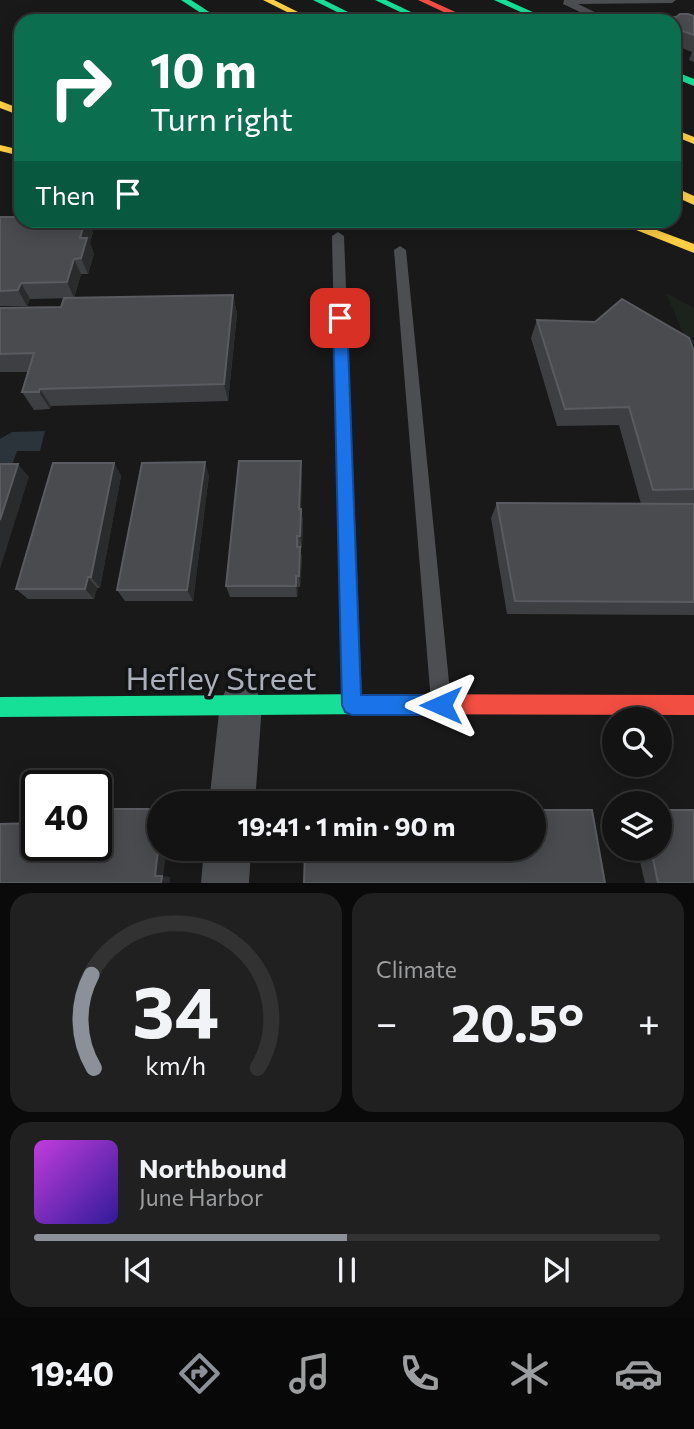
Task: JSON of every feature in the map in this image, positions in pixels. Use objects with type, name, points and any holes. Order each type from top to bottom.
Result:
[{"type":"main road","points":[[185,0],[208,14]]},
{"type":"main road","points":[[267,0],[297,14]]},
{"type":"main road","points":[[317,0],[347,14]]},
{"type":"main road","points":[[379,0],[410,14]]},
{"type":"main road","points":[[422,0],[455,14]]},
{"type":"main road","points":[[498,0],[532,14]]},
{"type":"main road","points":[[638,228],[694,249]]},
{"type":"main road","name":"Hefley Street","points":[[0,707],[240,704],[694,705]]},
{"type":"street","points":[[233,791],[240,704]]},
{"type":"street","points":[[225,883],[227,861]]},
{"type":"lane","points":[[591,14],[566,2],[672,0]]},
{"type":"lane","points":[[338,236],[352,705]]},
{"type":"lane","points":[[400,250],[441,705]]},
{"type":"shaded area","points":[[666,293],[694,308],[694,359]]},
{"type":"shaded area","points":[[45,431],[40,451],[17,451],[12,465],[0,466],[0,439],[12,432]]},
{"type":"building","points":[[681,14],[694,16],[694,35],[681,30]]},
{"type":"building","points":[[0,217],[14,217],[14,228],[83,228],[80,238],[87,238],[81,258],[74,259],[67,282],[21,283],[18,290],[0,291]]},
{"type":"building","points":[[233,295],[224,384],[40,389],[39,392],[22,392],[34,353],[0,354],[0,308],[61,307],[64,298]]},
{"type":"building","points":[[622,299],[689,338],[694,351],[694,489],[653,490],[629,407],[565,409],[537,320],[595,322]]},
{"type":"building","points":[[239,461],[301,461],[300,536],[297,536],[297,547],[300,547],[299,576],[296,576],[296,586],[226,586]]},
{"type":"building","points":[[205,462],[187,590],[117,590],[142,463]]},
{"type":"building","points":[[53,463],[114,463],[91,577],[88,577],[85,589],[16,589]]},
{"type":"building","points":[[0,464],[18,464],[0,520]]},
{"type":"building","points":[[497,503],[694,504],[694,602],[515,601]]},
{"type":"building","points":[[112,809],[147,809],[147,861],[157,861],[155,876],[162,876],[161,883],[0,883],[0,824],[21,823],[21,861],[112,861]]},
{"type":"building","points":[[546,810],[592,810],[605,883],[304,883],[305,861],[546,861]]},
{"type":"building","points":[[672,810],[694,810],[694,883],[658,883],[653,861],[672,861]]},
{"type":"traffic: fast","points":[[185,0],[208,14]]},
{"type":"traffic: fast","points":[[317,0],[347,14]]},
{"type":"traffic: fast","points":[[379,0],[410,14]]},
{"type":"traffic: fast","points":[[498,0],[532,14]]},
{"type":"traffic: fast","points":[[681,77],[694,83]]},
{"type":"traffic: fast","points":[[0,707],[368,704]]},
{"type":"traffic: slow","points":[[267,0],[297,14]]},
{"type":"traffic: slow","points":[[0,104],[14,110]]},
{"type":"traffic: slow","points":[[681,135],[694,141]]},
{"type":"traffic: slow","points":[[0,148],[14,151]]},
{"type":"traffic: slow","points":[[681,194],[694,201]]},
{"type":"traffic: slow","points":[[638,228],[694,249]]},
{"type":"traffic: jam","points":[[422,0],[455,14]]},
{"type":"traffic: jam","points":[[368,704],[694,705]]},
{"type":"route","points":[[340,318],[352,705],[441,705]]}]
